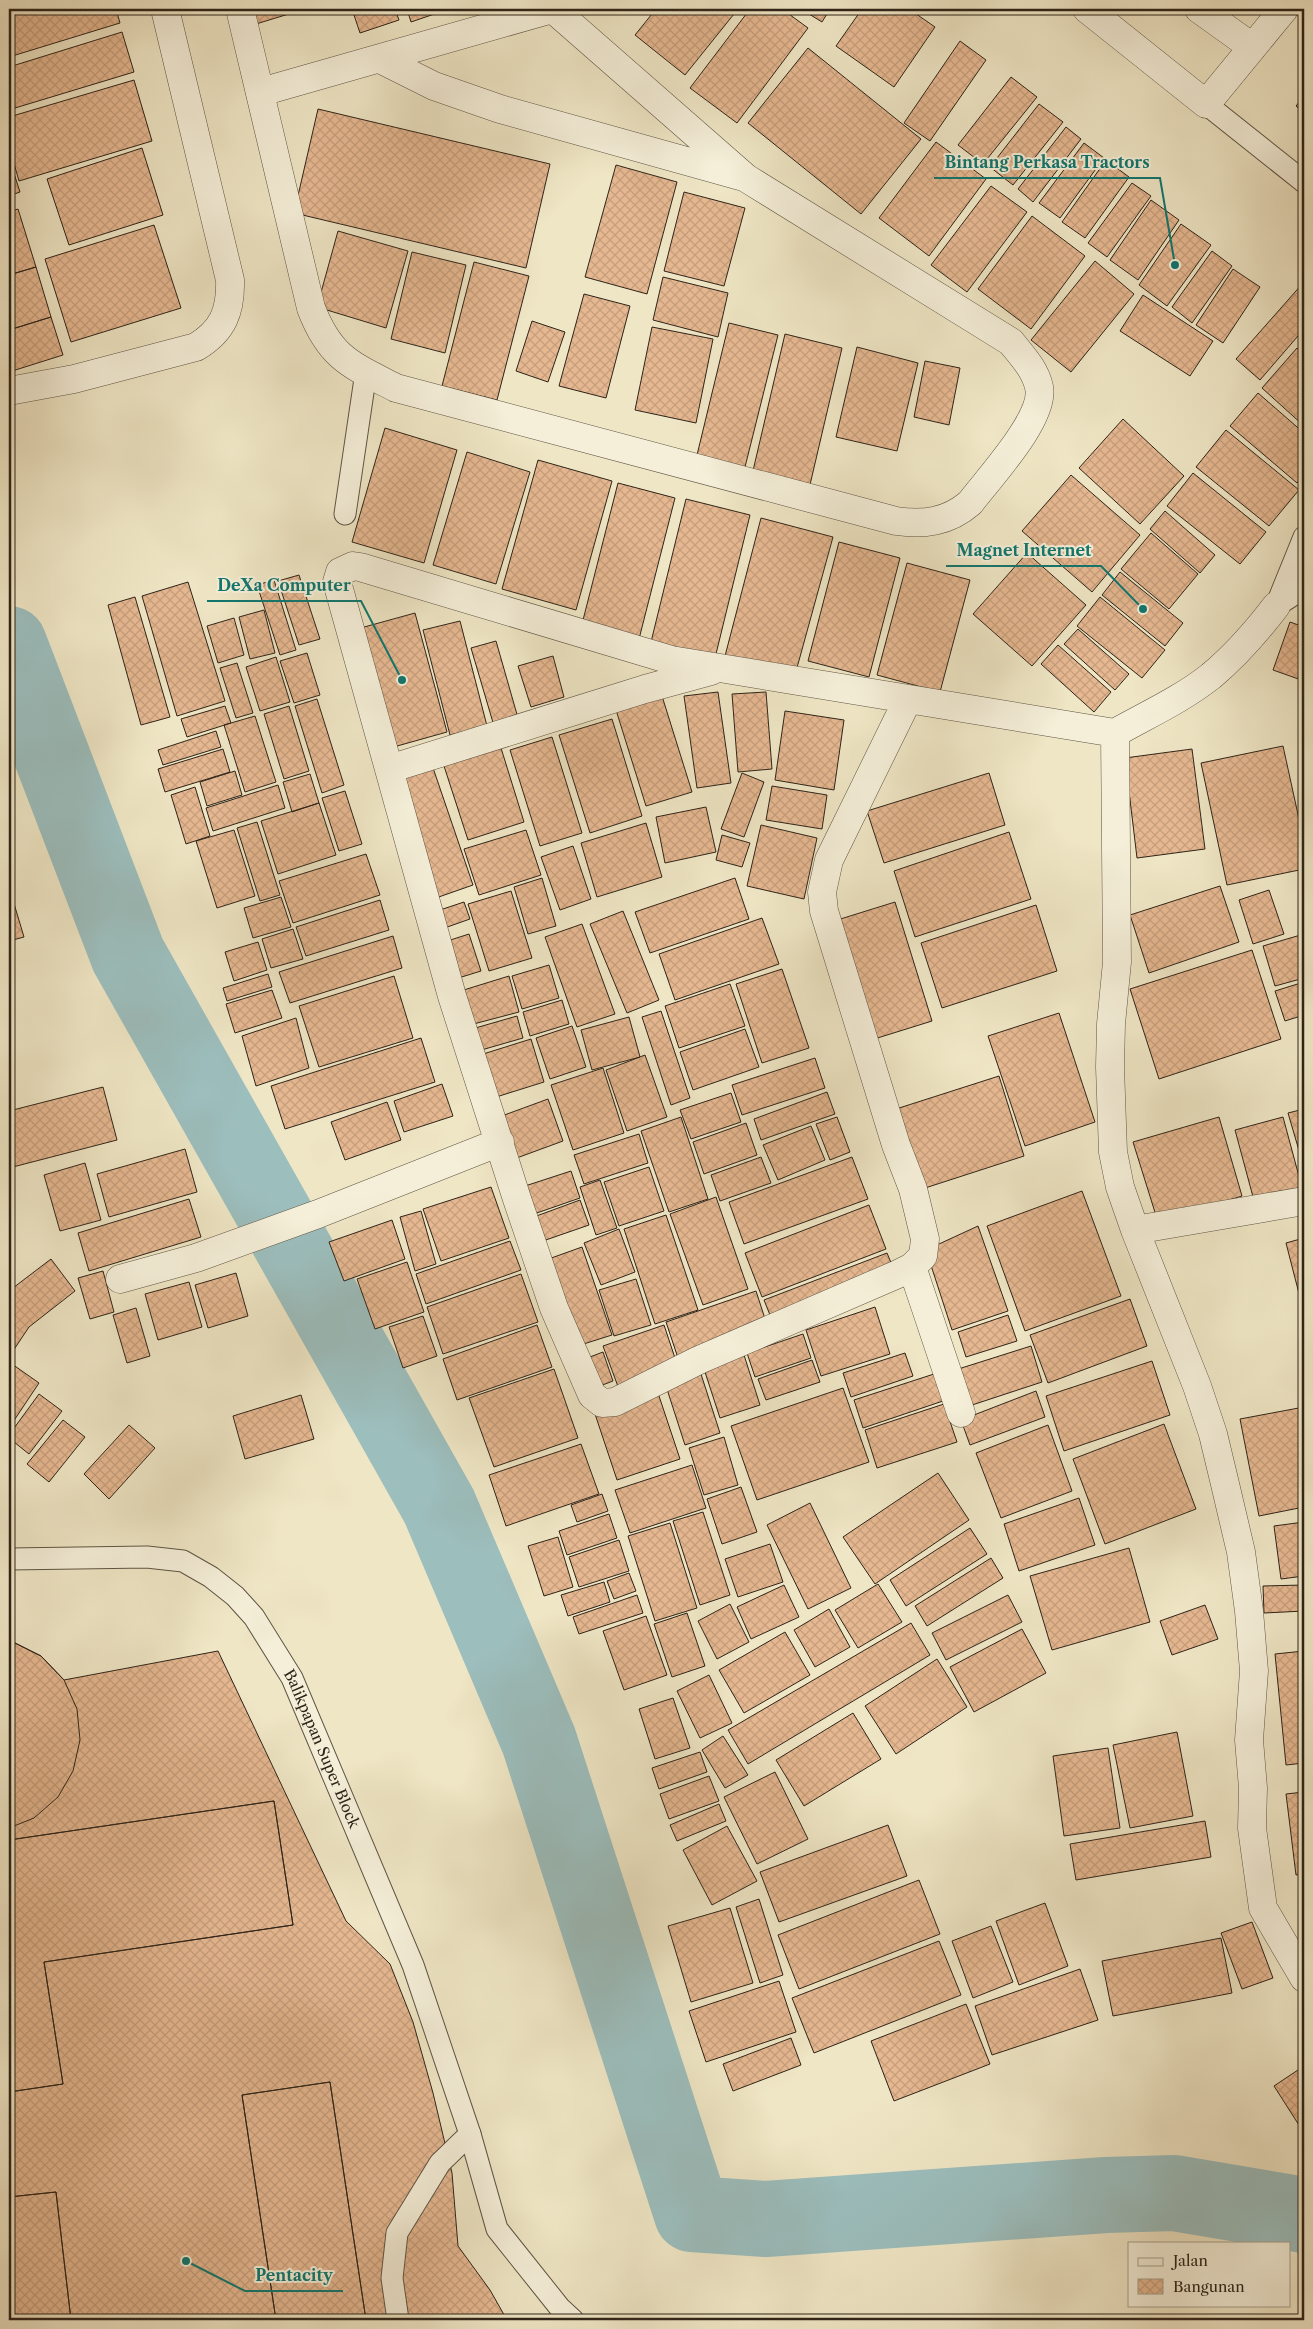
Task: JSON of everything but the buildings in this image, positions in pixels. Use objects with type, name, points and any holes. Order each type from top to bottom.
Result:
[{"type":"street","points":[[9,391],[74,378],[196,347],[211,338],[222,321],[230,302],[230,280],[165,9]]},
{"type":"street","points":[[240,9],[261,92],[304,284],[319,330],[330,347],[343,358],[396,388],[896,521],[915,524],[947,518],[961,511],[970,503],[1032,422],[1040,401],[1039,388],[1027,361],[1011,342],[746,178],[553,9],[261,92]]},
{"type":"street","points":[[1087,9],[1206,104],[1284,9]]},
{"type":"street","points":[[1199,9],[1252,48]]},
{"type":"street","points":[[380,59],[434,86],[500,109],[746,178]]},
{"type":"street","points":[[908,699],[829,860],[822,892],[824,911],[896,1145],[913,1189],[924,1231],[923,1256],[912,1267],[699,1360],[615,1402],[602,1403],[592,1395],[554,1308],[516,1199],[500,1142],[452,996],[337,582],[340,572],[348,568],[360,567],[671,660],[1115,733],[1175,700],[1211,676],[1245,642],[1276,606]]},
{"type":"street","points":[[389,769],[644,689],[717,669]]},
{"type":"street","points":[[1115,733],[1117,962],[1111,1024],[1110,1116],[1114,1152],[1120,1187],[1135,1230],[1197,1386],[1213,1434],[1241,1552],[1249,1611],[1254,1671],[1249,1740],[1253,1788],[1252,1828],[1256,1867],[1263,1908],[1304,1978]]},
{"type":"street","points":[[120,1279],[196,1258],[318,1214],[500,1142]]},
{"type":"street","points":[[1135,1230],[1304,1201]]},
{"type":"street","points":[[912,1267],[961,1413]]},
{"type":"lane","points":[[1206,104],[1304,182]]},
{"type":"lane","points":[[345,514],[366,372]]},
{"type":"lane","points":[[1276,606],[1304,537]]},
{"type":"lane","points":[[1276,606],[1304,588]]},
{"type":"lane","name":"Balikpapan Super Block","points":[[9,1559],[147,1556],[183,1561],[211,1577],[236,1596],[254,1617],[292,1678],[405,1947],[470,2134],[496,2228],[560,2308],[573,2320]]},
{"type":"lane","points":[[398,2320],[392,2278],[397,2233],[440,2163],[470,2134]]},
{"type":"waterway","points":[[9,644],[128,955],[439,1506],[539,1741],[692,2214],[766,2219],[1106,2195],[1174,2193],[1304,2215]]},
{"type":"place","name":"Bintang Perkasa Tractors","points":[[1175,265]]},
{"type":"place","name":"Magnet Internet","points":[[1143,609]]},
{"type":"place","name":"DeXa Computer","points":[[402,680]]},
{"type":"place","name":"Pentacity","points":[[186,2261]]}]
